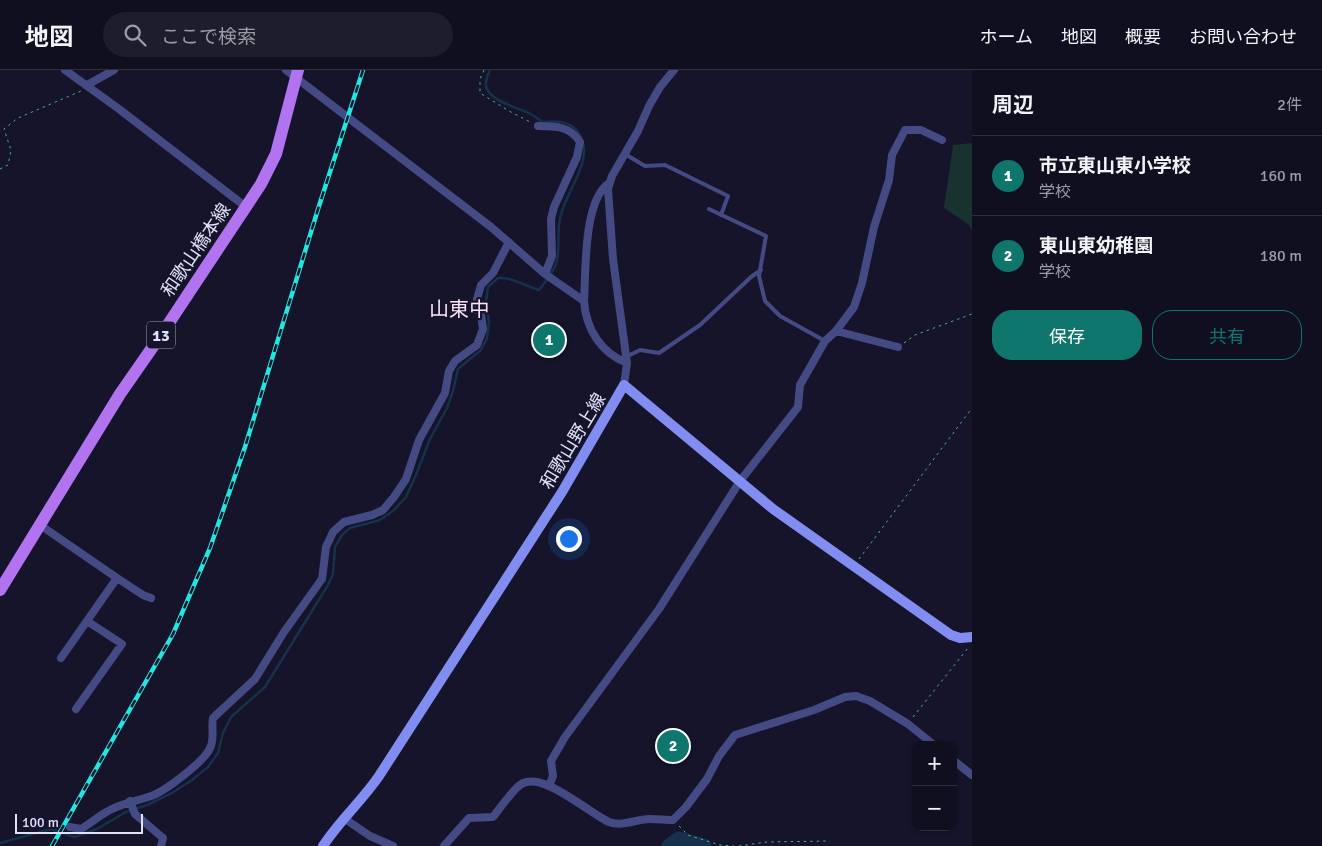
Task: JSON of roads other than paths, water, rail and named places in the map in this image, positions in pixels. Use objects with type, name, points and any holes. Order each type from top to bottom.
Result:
[{"type":"main road","name":"和歌山橋本線","points":[[0,590],[120,394],[162,335],[261,184],[276,154],[293,72]]},
{"type":"main road","name":"和歌山野上線","points":[[323,846],[330,835],[366,795],[379,776],[562,492],[624,385],[773,509],[951,635],[960,638],[972,637]]},
{"type":"street","points":[[65,70],[246,207]]},
{"type":"street","points":[[88,86],[114,70]]},
{"type":"street","points":[[624,385],[626,360],[613,259],[608,189],[649,106],[660,87],[674,70]]},
{"type":"street","points":[[293,72],[483,220],[545,274],[584,301]]},
{"type":"street","points":[[538,126],[559,126],[574,133],[580,142],[577,157],[554,207],[551,219],[552,256],[545,274]]},
{"type":"street","points":[[549,786],[553,776],[552,761],[565,737],[659,609],[740,481],[798,407],[800,386],[825,341],[836,331],[854,307],[862,283],[874,227],[889,180],[892,154],[905,130],[921,130],[942,140]]},
{"type":"street","points":[[610,182],[600,194],[589,218],[584,301],[585,314],[588,324],[601,346],[614,357],[626,360]]},
{"type":"street","points":[[70,827],[81,829],[110,810],[130,801],[152,796],[163,790],[204,758],[213,742],[212,725],[214,718],[255,679],[284,632],[322,579],[326,547],[334,532],[344,522],[372,515],[383,510],[406,478],[419,440],[445,393],[449,371],[455,361],[477,345],[483,329],[476,299],[481,285],[494,273],[509,242]]},
{"type":"street","points":[[836,331],[898,347]]},
{"type":"street","points":[[40,525],[117,578],[151,598]]},
{"type":"street","points":[[61,658],[117,578]]},
{"type":"street","points":[[76,709],[122,644],[87,621]]},
{"type":"street","points":[[444,846],[469,818],[493,817],[521,784],[530,781],[549,786],[610,822],[624,823],[648,818],[673,820],[686,807],[707,778],[718,756],[736,735],[814,710],[845,697],[856,696],[870,701],[908,724],[929,741]]},
{"type":"street","points":[[957,763],[972,775]]},
{"type":"street","points":[[130,801],[134,814],[163,838],[161,846]]},
{"type":"street","points":[[344,819],[370,836],[393,846]]},
{"type":"lane","points":[[625,154],[645,166],[664,165],[728,196],[721,215]]},
{"type":"lane","points":[[709,209],[766,236],[760,270],[765,301],[780,316],[825,341]]},
{"type":"lane","points":[[626,360],[640,350],[659,353],[700,325],[750,277],[760,270]]},
{"type":"waterway","points":[[0,843],[51,829],[74,837],[97,829],[126,812],[147,805],[172,793],[208,767],[218,753],[223,733],[231,717],[265,687],[328,585],[333,574],[335,547],[342,535],[350,528],[380,520],[393,511],[406,497],[430,439],[447,408],[458,369],[481,350],[487,338],[489,322],[486,302],[488,287],[498,278],[503,278],[539,290],[551,274],[557,258],[561,214],[579,173],[584,152],[583,142],[578,132],[571,125],[543,122],[492,95],[486,86],[490,70]]},
{"type":"waterway","points":[[669,846],[679,839],[704,846]]},
{"type":"railway","points":[[52,846],[173,634],[210,548],[245,447],[363,70]]},
{"type":"place","name":"市立東山東小学校","points":[[549,340]]},
{"type":"place","name":"東山東幼稚園","points":[[673,746]]},
{"type":"district","name":"山東中","points":[[459,309]]}]
